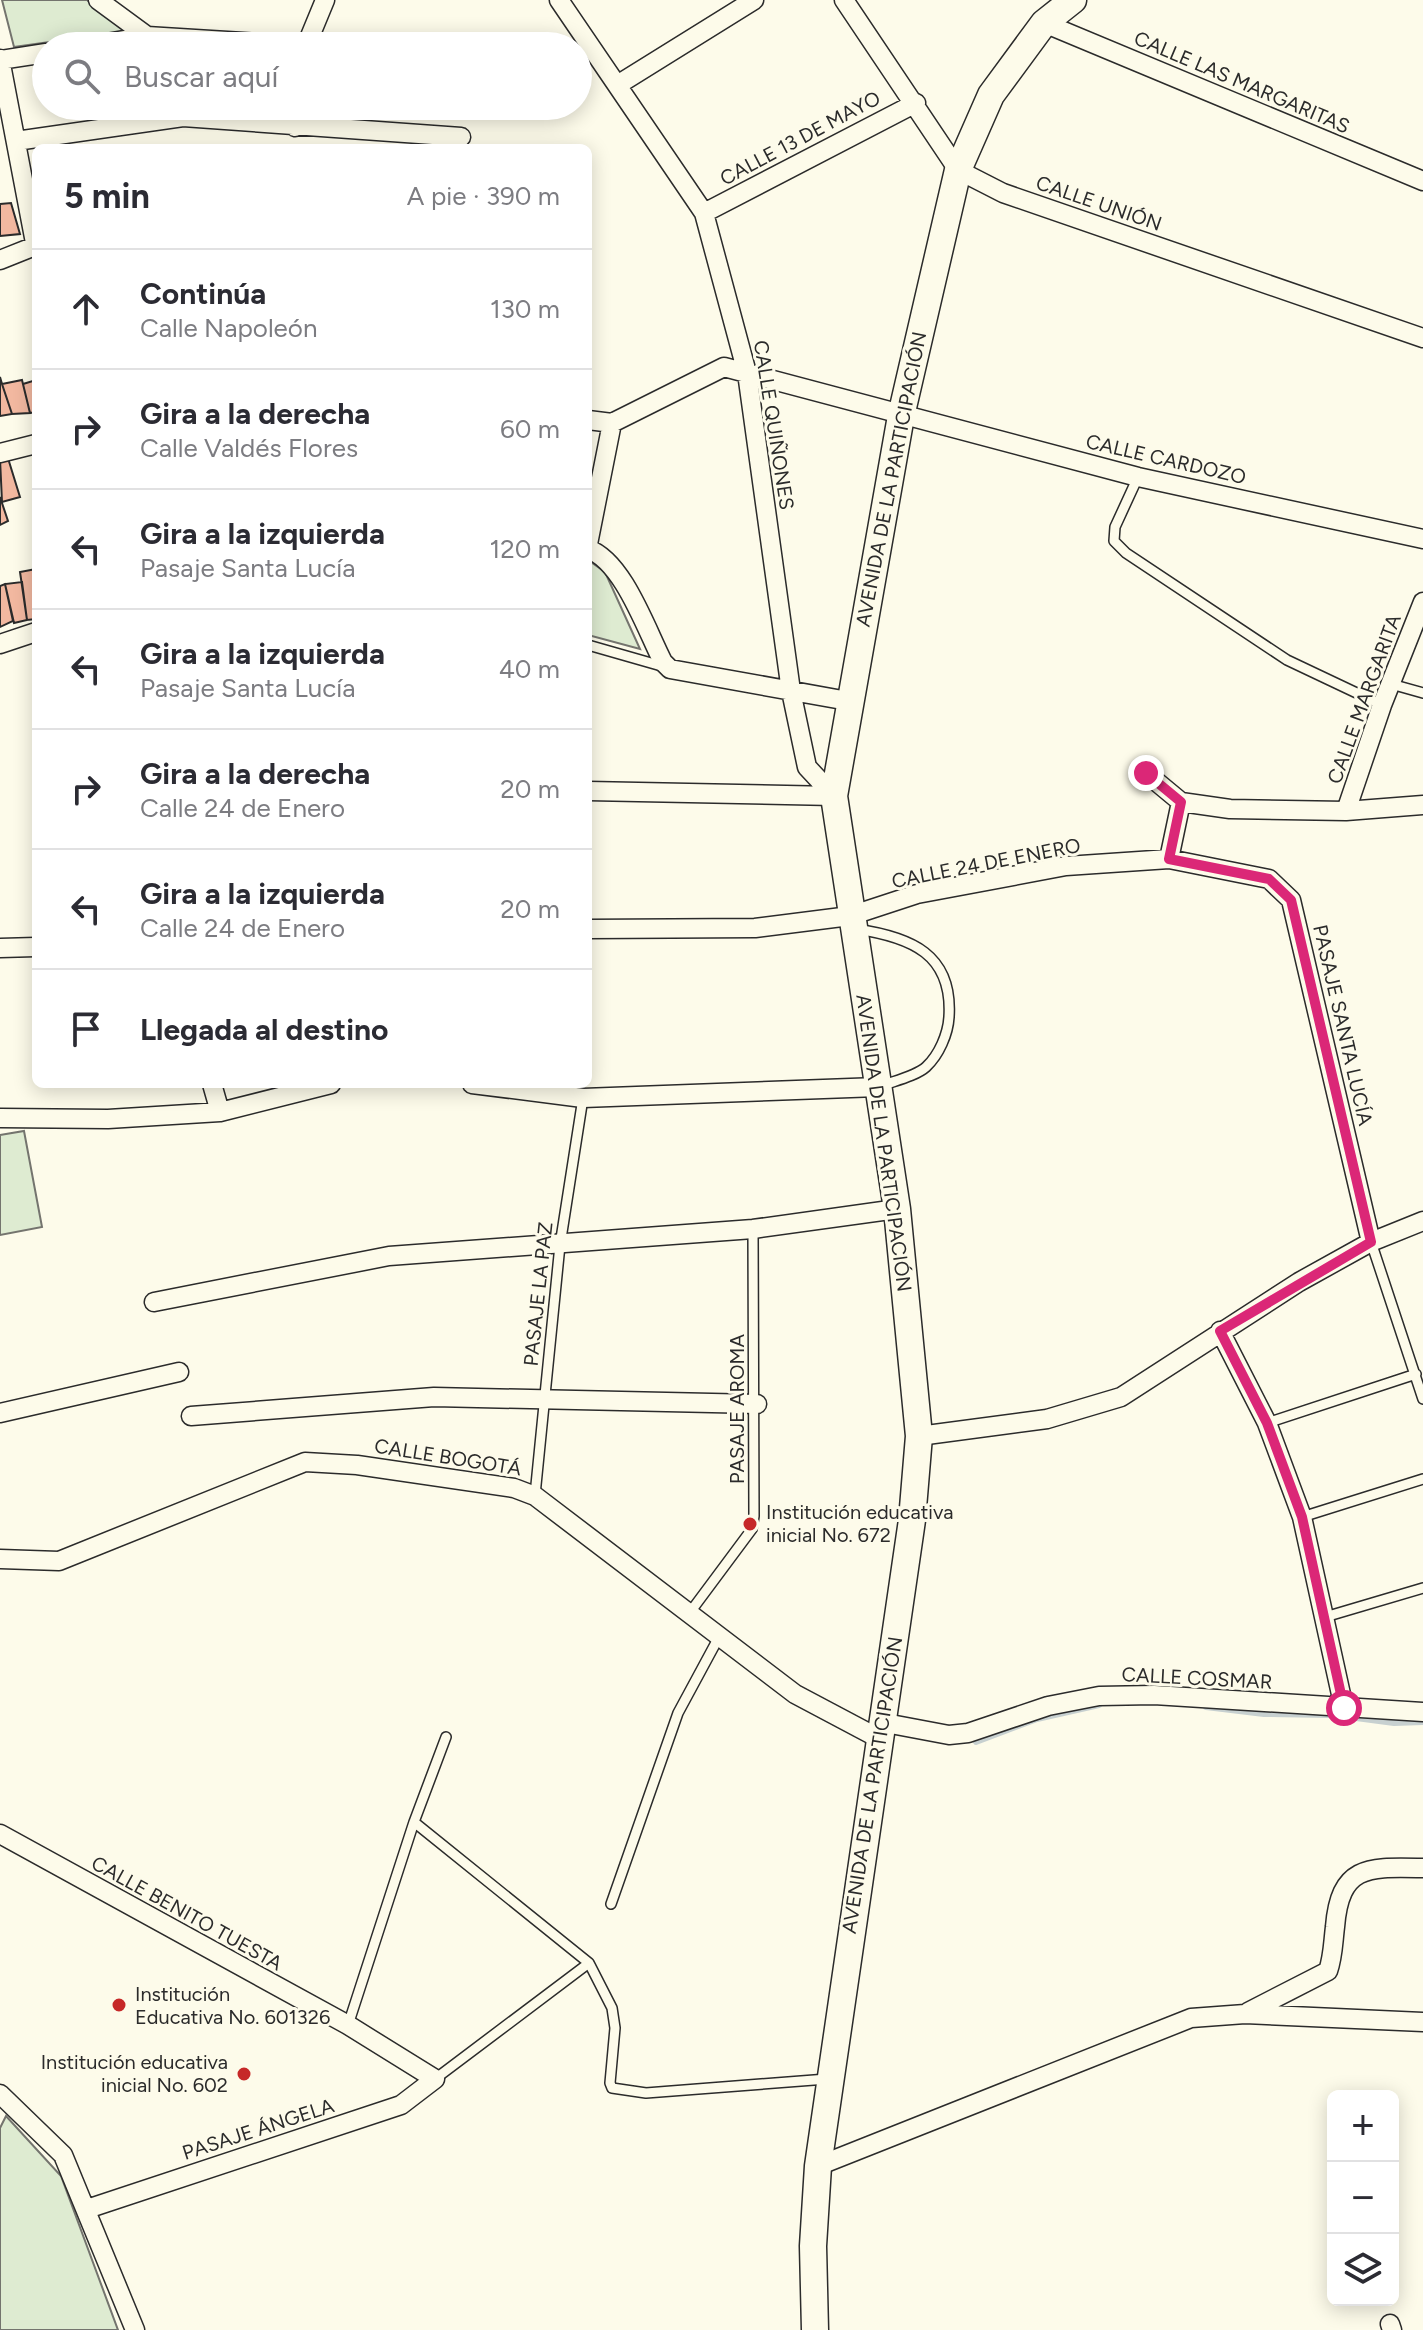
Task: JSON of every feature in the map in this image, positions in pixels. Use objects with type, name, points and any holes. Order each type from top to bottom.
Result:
[{"type":"main road","name":"AVENIDA DE LA PARTICIPACIÓN","points":[[815,2330],[813,2246],[828,2079],[912,1520],[919,1436],[897,1209],[834,796],[848,701],[901,416],[958,170],[991,95],[1044,23],[1073,0]]},
{"type":"street","points":[[98,0],[142,32]]},
{"type":"street","points":[[312,32],[325,0]]},
{"type":"street","name":"CALLE QUIÑONES","points":[[559,0],[582,32]]},
{"type":"street","points":[[619,84],[754,0]]},
{"type":"street","points":[[844,0],[916,103],[958,170]]},
{"type":"street","name":"CALLE LAS MARGARITAS","points":[[1044,23],[1423,181]]},
{"type":"street","name":"CALLE QUIÑONES","points":[[592,46],[704,213],[747,373],[791,691],[807,767],[834,796]]},
{"type":"street","points":[[32,55],[0,60],[32,226]]},
{"type":"street","name":"CALLE 13 DE MAYO","points":[[704,213],[916,103]]},
{"type":"street","points":[[16,141],[162,120]]},
{"type":"street","points":[[217,120],[461,137]]},
{"type":"street","points":[[295,127],[296,120]]},
{"type":"street","name":"CALLE UNIÓN","points":[[958,170],[1003,193],[1423,338]]},
{"type":"street","points":[[0,260],[32,248]]},
{"type":"street","name":"CALLE CARDOZO","points":[[612,423],[724,367],[1138,477],[1423,539]]},
{"type":"street","points":[[592,420],[612,423],[592,526]]},
{"type":"street","points":[[0,453],[32,445]]},
{"type":"street","points":[[592,548],[616,569],[663,662],[670,669],[848,701]]},
{"type":"street","name":"CALLE MARGARITA","points":[[1346,811],[1382,705],[1423,602]]},
{"type":"street","points":[[0,644],[32,633]]},
{"type":"street","points":[[1146,773],[1181,802],[1287,813],[1423,805]]},
{"type":"street","points":[[592,791],[834,796]]},
{"type":"street","points":[[1169,859],[1181,802]]},
{"type":"street","name":"CALLE 24 DE ENERO","points":[[592,929],[755,928],[851,923],[917,894],[1066,866],[1169,859]]},
{"type":"street","name":"PASAJE SANTA LUCÍA","points":[[1169,859],[1269,879],[1291,900],[1371,1242]]},
{"type":"street","points":[[0,948],[32,947]]},
{"type":"street","points":[[504,1088],[583,1098],[878,1087]]},
{"type":"street","points":[[213,1088],[220,1112]]},
{"type":"street","points":[[0,1118],[108,1119],[220,1112],[315,1088]]},
{"type":"street","points":[[154,1302],[389,1256],[753,1229],[897,1209]]},
{"type":"street","points":[[919,1436],[1047,1419],[1121,1397],[1220,1331],[1371,1242],[1423,1221]]},
{"type":"street","points":[[1220,1331],[1267,1423],[1302,1517],[1344,1708]]},
{"type":"street","points":[[0,1413],[179,1372]]},
{"type":"street","points":[[191,1416],[434,1397],[757,1404]]},
{"type":"street","name":"CALLE BOGOTÁ","points":[[0,1559],[59,1561],[305,1462],[389,1469],[514,1488],[535,1496],[795,1694],[879,1730]]},
{"type":"street","name":"CALLE COSMAR","points":[[879,1730],[949,1735],[968,1733],[1048,1706],[1099,1696],[1154,1695],[1423,1712]]},
{"type":"street","name":"CALLE BENITO TUESTA","points":[[0,1834],[348,2025],[435,2079]]},
{"type":"street","points":[[1245,2014],[1328,1971],[1333,1959],[1338,1898],[1344,1885],[1357,1874],[1375,1867],[1423,1868]]},
{"type":"street","points":[[818,2166],[1191,2018],[1245,2014],[1423,2022]]},
{"type":"street","name":"PASAJE ÁNGELA","points":[[87,2209],[401,2105],[435,2079]]},
{"type":"street","points":[[2,2095],[63,2155],[135,2330]]},
{"type":"lane","points":[[1138,477],[1115,527],[1114,541],[1126,553],[1287,660],[1382,705]]},
{"type":"lane","points":[[592,646],[670,669]]},
{"type":"lane","points":[[1391,684],[1423,693]]},
{"type":"lane","points":[[851,923],[895,935],[924,952],[941,967],[951,991],[948,1026],[939,1050],[925,1069],[878,1087]]},
{"type":"lane","name":"PASAJE LA PAZ","points":[[535,1496],[560,1245],[583,1098]]},
{"type":"lane","name":"PASAJE AROMA","points":[[688,1615],[752,1529],[757,1404],[753,1229]]},
{"type":"lane","points":[[1371,1242],[1423,1399]]},
{"type":"lane","points":[[1267,1423],[1416,1374]]},
{"type":"lane","points":[[1302,1517],[1423,1479]]},
{"type":"lane","points":[[1325,1617],[1423,1588]]},
{"type":"lane","points":[[611,1904],[678,1713],[719,1637]]},
{"type":"lane","points":[[348,2025],[414,1822],[446,1737]]},
{"type":"lane","points":[[414,1822],[589,1963],[612,2008],[615,2028],[612,2088],[646,2093],[828,2079]]},
{"type":"lane","points":[[435,2079],[589,1963]]},
{"type":"green space","points":[[2,0],[87,0],[128,31],[32,32],[32,44],[14,47]]},
{"type":"green space","points":[[592,563],[605,572],[640,649],[592,636]]},
{"type":"green space","points":[[24,1131],[42,1227],[0,1235],[0,1135]]},
{"type":"green space","points":[[6,2116],[61,2176],[118,2330],[0,2330],[0,2128]]},
{"type":"building","points":[[11,203],[20,234],[0,236],[0,204]]},
{"type":"building","points":[[0,377],[12,414],[0,416]]},
{"type":"building","points":[[22,380],[30,413],[12,414],[2,384]]},
{"type":"building","points":[[32,381],[32,413],[30,413],[23,384]]},
{"type":"building","points":[[7,455],[20,497],[2,502],[0,459]]},
{"type":"building","points":[[0,497],[8,521],[0,525]]},
{"type":"building","points":[[32,570],[32,619],[27,620],[20,572]]},
{"type":"building","points":[[22,582],[27,620],[14,623],[5,584]]},
{"type":"building","points":[[5,584],[13,621],[0,627],[0,586]]},
{"type":"waterway","points":[[976,1742],[1037,1719],[1099,1705]]},
{"type":"waterway","points":[[1206,1707],[1264,1714],[1330,1715]]},
{"type":"waterway","points":[[1341,1716],[1394,1723],[1423,1722]]},
{"type":"place","name":"Institución educativa inicial No. 672","points":[[750,1524]]},
{"type":"place","name":"Institución Educativa No. 601326","points":[[119,2005]]},
{"type":"place","name":"Institución educativa inicial No. 602","points":[[244,2074]]},
{"type":"route","points":[[1146,773],[1181,802],[1169,859],[1269,879],[1291,900],[1371,1242],[1220,1331],[1267,1423],[1302,1517],[1344,1708]]}]
